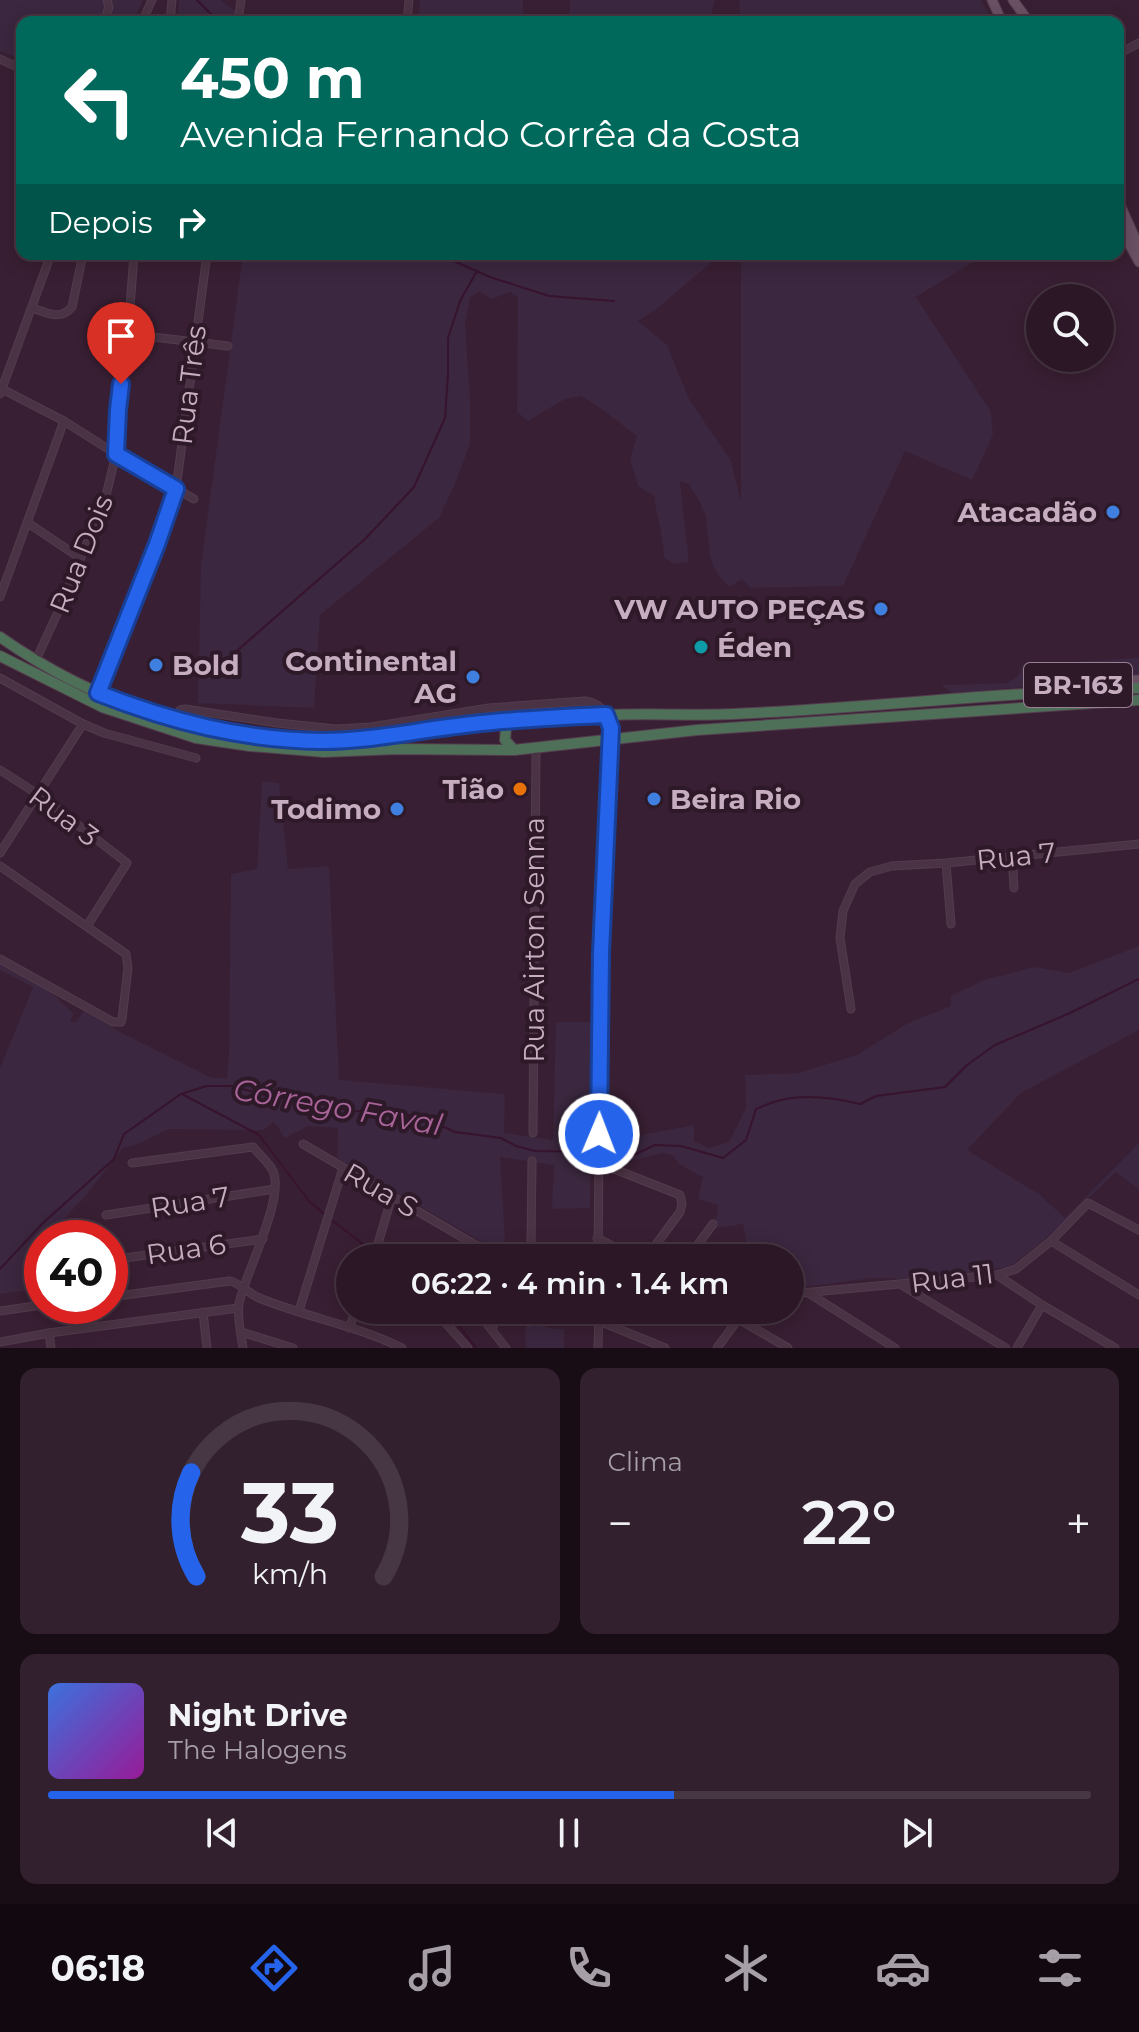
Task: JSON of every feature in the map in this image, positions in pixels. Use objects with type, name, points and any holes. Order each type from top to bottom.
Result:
[{"type":"highway","name":"BR-163","points":[[0,637],[64,677],[98,693],[176,720],[238,734],[311,741],[352,740],[512,721],[606,715],[735,714],[1139,688]]},
{"type":"highway","name":"BR-163","points":[[0,656],[102,707],[196,738],[324,752],[514,750],[697,730],[1139,700]]},
{"type":"highway","points":[[606,715],[610,722],[610,738]]},
{"type":"highway","points":[[512,721],[506,728],[505,740],[514,750]]},
{"type":"main road","points":[[1124,213],[1139,247]]},
{"type":"main road","points":[[1124,234],[1139,262]]},
{"type":"main road","name":"BR-163","points":[[1017,695],[1089,683],[1139,680]]},
{"type":"street","points":[[49,260],[1,392],[64,421],[194,499]]},
{"type":"street","points":[[32,308],[59,317],[67,314],[72,307],[82,260]]},
{"type":"street","name":"Rua Dois","points":[[36,660],[105,500],[116,454],[134,260]]},
{"type":"street","name":"Rua Três","points":[[98,693],[176,489],[206,260]]},
{"type":"street","points":[[128,334],[228,346]]},
{"type":"street","points":[[0,597],[64,421]]},
{"type":"street","points":[[28,523],[80,558]]},
{"type":"street","points":[[0,678],[104,733],[196,758]]},
{"type":"street","points":[[176,720],[180,710],[185,709],[336,729],[371,727],[489,708],[585,701],[601,707],[606,715]]},
{"type":"street","points":[[433,716],[434,729]]},
{"type":"street","points":[[0,853],[83,724]]},
{"type":"street","points":[[597,1244],[601,953],[610,738]]},
{"type":"street","name":"Rua Airton Senna","points":[[533,1133],[536,748]]},
{"type":"street","name":"Rua 3","points":[[0,770],[39,795],[127,863],[87,926]]},
{"type":"street","name":"Rua 7","points":[[851,1009],[840,938],[843,911],[855,884],[870,872],[892,866],[1139,844]]},
{"type":"street","points":[[1012,856],[1014,888]]},
{"type":"street","points":[[946,863],[951,924]]},
{"type":"street","points":[[0,866],[126,954],[128,968],[121,1022],[113,1022],[0,959]]},
{"type":"street","name":"Rua S","points":[[303,1144],[472,1243]]},
{"type":"street","points":[[132,1163],[253,1147],[273,1171],[275,1189],[263,1239],[238,1308],[243,1348]]},
{"type":"street","points":[[531,1244],[532,1161]]},
{"type":"street","points":[[599,1163],[680,1195],[680,1212],[656,1244]]},
{"type":"street","points":[[299,1311],[343,1168]]},
{"type":"street","name":"Rua 7","points":[[106,1215],[275,1189]]},
{"type":"street","points":[[378,1244],[392,1196]]},
{"type":"street","name":"Rua 11","points":[[804,1294],[997,1275],[1016,1269],[1051,1241],[1088,1203],[1139,1230]]},
{"type":"street","points":[[698,1244],[713,1224]]},
{"type":"street","points":[[597,1238],[609,1244]]},
{"type":"street","name":"Rua 6","points":[[128,1258],[263,1239]]},
{"type":"street","points":[[1051,1241],[1139,1295]]},
{"type":"street","points":[[997,1275],[1115,1348]]},
{"type":"street","points":[[128,1295],[230,1281],[255,1296],[379,1336],[402,1348]]},
{"type":"street","points":[[901,1285],[1006,1348]]},
{"type":"street","points":[[810,1294],[881,1344],[895,1348]]},
{"type":"street","points":[[1017,1348],[1042,1305]]},
{"type":"street","points":[[0,1311],[24,1308]]},
{"type":"street","points":[[0,1342],[23,1344],[49,1333],[238,1308]]},
{"type":"street","points":[[203,1312],[207,1348]]},
{"type":"street","points":[[349,1328],[351,1324]]},
{"type":"street","points":[[447,1324],[468,1348]]},
{"type":"street","points":[[488,1324],[506,1348]]},
{"type":"street","points":[[492,1328],[495,1324]]},
{"type":"street","points":[[598,1348],[599,1324]]},
{"type":"street","points":[[606,1324],[665,1348]]},
{"type":"street","points":[[717,1348],[733,1324]]},
{"type":"street","points":[[747,1324],[788,1348]]},
{"type":"street","points":[[241,1332],[293,1348]]},
{"type":"street","points":[[49,1333],[51,1348]]},
{"type":"shaded area","points":[[0,0],[143,0],[136,16],[16,16],[16,58],[0,51]]},
{"type":"shaded area","points":[[179,0],[220,0],[242,16],[178,16]]},
{"type":"shaded area","points":[[420,0],[523,0],[523,16],[419,16]]},
{"type":"shaded area","points":[[570,0],[715,0],[711,16],[569,16]]},
{"type":"shaded area","points":[[739,0],[981,0],[990,16],[740,16]]},
{"type":"shaded area","points":[[242,260],[713,260],[638,321],[667,345],[689,399],[731,461],[741,501],[741,260],[976,260],[916,297],[991,412],[993,435],[972,480],[905,451],[843,586],[751,588],[742,579],[730,587],[713,564],[701,506],[689,484],[680,481],[689,562],[673,564],[664,557],[654,496],[638,486],[630,459],[637,436],[581,396],[565,399],[528,421],[517,412],[518,297],[510,292],[492,299],[479,292],[470,298],[465,325],[470,444],[439,518],[320,615],[314,708],[198,703],[201,565]]},
{"type":"shaded area","points":[[1139,658],[1139,675],[1055,682],[1028,681],[1028,687],[953,693],[943,687],[1007,683],[1018,676],[1023,665]]},
{"type":"shaded area","points":[[262,781],[279,783],[288,869],[329,866],[339,1080],[505,1094],[504,1133],[553,1140],[556,1022],[591,1022],[590,1208],[552,1209],[554,1165],[500,1157],[505,1244],[485,1244],[337,1158],[338,1128],[308,1126],[285,1138],[274,1122],[263,1130],[169,1129],[123,1148],[63,1220],[24,1220],[24,1291],[0,1294],[0,1068],[33,987],[0,970],[0,964],[48,989],[74,1014],[70,1020],[75,1023],[84,1011],[212,1078],[227,1078],[231,874],[257,869]]},
{"type":"shaded area","points":[[1139,946],[1139,1030],[1021,1093],[967,1150],[1039,1194],[1065,1218],[1139,1143],[1139,1190],[1116,1172],[1043,1241],[1011,1266],[924,1280],[872,1278],[804,1287],[804,1244],[747,1244],[743,1224],[715,1228],[718,1205],[698,1199],[703,1176],[679,1164],[672,1155],[663,1153],[607,1164],[608,1138],[631,1137],[694,1125],[694,1141],[709,1148],[729,1142],[746,1108],[745,1075],[798,1073],[857,1055],[908,1023],[951,1006],[951,996],[984,980],[1035,967],[1069,973]]},
{"type":"shaded area","points":[[528,1325],[564,1329],[564,1348],[526,1348]]},
{"type":"waterway","points":[[197,0],[213,16]]},
{"type":"waterway","points":[[452,260],[490,277],[549,296],[614,301]]},
{"type":"waterway","points":[[207,677],[365,539],[414,487],[445,418],[448,338],[460,301],[477,271]]},
{"type":"waterway","name":"Córrego Faval","points":[[604,1153],[636,1154],[655,1145],[681,1146],[723,1158],[746,1140],[756,1109],[774,1102],[810,1097],[860,1104],[876,1096],[945,1087],[967,1065],[995,1045],[1139,979]]},
{"type":"waterway","name":"Córrego Faval","points":[[0,1269],[43,1223],[114,1159],[124,1134],[181,1094],[207,1086],[231,1086],[269,1096],[314,1099],[329,1107],[355,1111],[406,1114],[455,1132],[501,1138],[535,1151],[588,1152]]},
{"type":"waterway","points":[[182,1094],[259,1135],[309,1201],[324,1214]]},
{"type":"waterway","points":[[329,1218],[363,1244]]},
{"type":"waterway","points":[[458,1324],[476,1348]]},
{"type":"place","name":"Atacadão","points":[[1113,512]]},
{"type":"place","name":"VW AUTO PEÇAS","points":[[881,609]]},
{"type":"place","name":"Éden","points":[[701,647]]},
{"type":"place","name":"Bold","points":[[156,665]]},
{"type":"place","name":"Continental AG","points":[[473,677]]},
{"type":"place","name":"Tião","points":[[520,789]]},
{"type":"place","name":"Beira Rio","points":[[654,799]]},
{"type":"place","name":"Todimo","points":[[397,809]]},
{"type":"route","points":[[121,384],[116,454],[176,489],[98,693],[199,727],[298,740],[352,740],[475,724],[606,715],[611,728],[601,953],[599,1134]]}]
